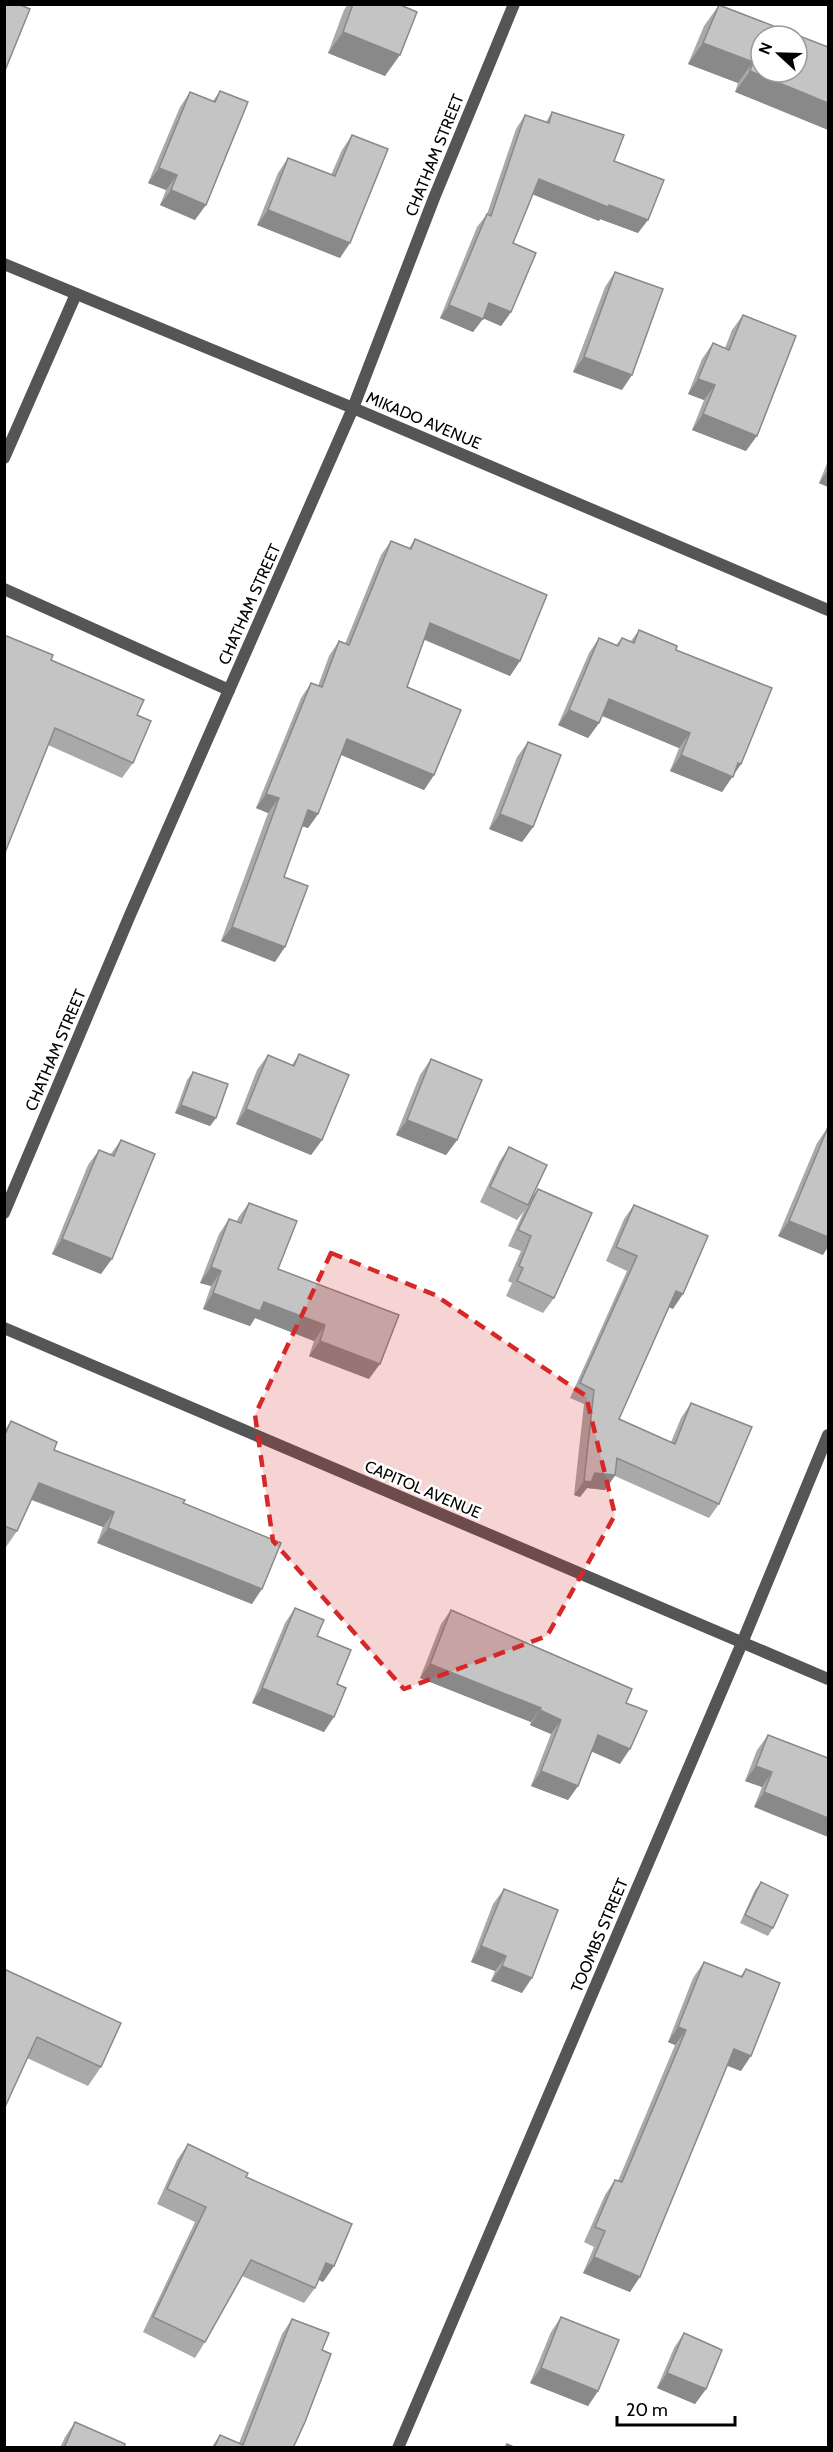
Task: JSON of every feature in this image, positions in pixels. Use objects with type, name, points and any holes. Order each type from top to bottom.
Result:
[{"type":"street","name":"CHATHAM STREET","points":[[4,1213],[130,915],[353,408],[434,198],[514,4]]},
{"type":"street","name":"MIKADO AVENUE","points":[[4,264],[353,408],[828,610]]},
{"type":"street","points":[[4,458],[76,294]]},
{"type":"street","points":[[4,589],[229,690]]},
{"type":"street","name":"CAPITOL AVENUE","points":[[4,1328],[828,1679]]},
{"type":"street","name":"TOOMBS STREET","points":[[398,2448],[742,1643],[828,1435]]},
{"type":"highlighted area","points":[[331,1253],[435,1295],[586,1396],[615,1515],[547,1636],[404,1689],[273,1541],[255,1415]]},
{"type":"building","points":[[4,4],[18,4],[30,9],[4,73]]},
{"type":"building","points":[[353,4],[398,4],[417,12],[400,55],[343,32]]},
{"type":"building","points":[[719,5],[768,24],[749,24],[749,60],[703,43]]},
{"type":"building","points":[[809,40],[828,47],[828,103],[782,84],[809,84]]},
{"type":"building","points":[[220,91],[248,102],[206,205],[171,190],[177,175],[159,168],[190,92],[215,102]]},
{"type":"building","points":[[552,112],[624,135],[614,161],[664,180],[648,220],[609,205],[608,207],[539,179],[513,243],[536,253],[511,312],[489,303],[483,319],[449,305],[487,214],[491,216],[525,115],[549,123]]},
{"type":"building","points":[[352,135],[388,149],[350,243],[268,210],[288,158],[335,176]]},
{"type":"building","points":[[615,272],[663,289],[632,375],[584,357]]},
{"type":"building","points":[[743,315],[796,336],[757,436],[703,414],[715,385],[698,379],[713,343],[729,350]]},
{"type":"building","points":[[415,539],[547,595],[520,661],[430,623],[407,687],[461,710],[434,775],[347,739],[318,814],[308,810],[284,877],[308,886],[285,947],[232,927],[279,798],[266,794],[311,683],[322,687],[339,641],[349,645],[391,541],[411,549]]},
{"type":"building","points":[[639,630],[677,646],[676,650],[772,688],[741,764],[738,763],[733,777],[681,755],[690,733],[609,699],[599,723],[569,710],[599,638],[618,646],[622,638],[634,643]]},
{"type":"building","points":[[4,635],[53,655],[51,660],[144,700],[137,715],[151,721],[133,763],[55,728],[4,855]]},
{"type":"building","points":[[528,742],[561,755],[533,827],[500,814]]},
{"type":"building","points":[[299,1054],[349,1075],[322,1140],[246,1109],[268,1055],[294,1066]]},
{"type":"building","points":[[431,1059],[482,1080],[457,1140],[407,1120]]},
{"type":"building","points":[[193,1072],[228,1084],[216,1118],[181,1105]]},
{"type":"building","points":[[828,1127],[828,1237],[789,1221]]},
{"type":"building","points":[[121,1140],[155,1154],[112,1259],[62,1239],[99,1150],[114,1156]]},
{"type":"building","points":[[509,1147],[547,1165],[528,1205],[490,1187]]},
{"type":"building","points":[[538,1189],[592,1213],[554,1298],[517,1281],[523,1268],[519,1266],[531,1236],[518,1230]]},
{"type":"building","points":[[249,1203],[297,1221],[278,1269],[399,1315],[380,1364],[320,1341],[325,1325],[264,1302],[260,1311],[213,1293],[221,1271],[211,1267],[229,1219],[241,1223]]},
{"type":"building","points":[[634,1205],[708,1236],[683,1294],[676,1291],[619,1419],[675,1444],[691,1403],[752,1427],[719,1504],[617,1458],[615,1475],[595,1473],[591,1482],[584,1481],[594,1390],[580,1383],[637,1256],[616,1247]]},
{"type":"building","points":[[11,1421],[57,1442],[54,1450],[185,1500],[183,1503],[281,1543],[262,1589],[108,1528],[114,1512],[39,1483],[17,1531],[4,1526],[4,1437]]},
{"type":"building","points":[[295,1608],[324,1620],[317,1636],[351,1650],[337,1684],[346,1688],[334,1717],[262,1688]]},
{"type":"building","points":[[451,1610],[632,1689],[626,1703],[647,1711],[630,1749],[598,1735],[578,1786],[541,1771],[561,1720],[540,1710],[541,1708],[430,1664]]},
{"type":"building","points":[[768,1735],[828,1758],[828,1818],[764,1792],[772,1772],[756,1766]]},
{"type":"building","points":[[761,1882],[788,1895],[773,1928],[745,1915]]},
{"type":"building","points":[[504,1889],[558,1910],[532,1978],[502,1966],[506,1956],[481,1946]]},
{"type":"building","points":[[704,1962],[742,1977],[746,1969],[780,1983],[751,2056],[734,2049],[640,2277],[594,2257],[605,2231],[595,2227],[615,2180],[622,2182],[686,2030],[678,2027]]},
{"type":"building","points":[[4,1969],[121,2023],[101,2067],[37,2037],[5,2107]]},
{"type":"building","points":[[188,2144],[248,2173],[246,2177],[352,2224],[334,2266],[326,2263],[315,2288],[251,2260],[205,2342],[153,2317],[206,2207],[167,2189]]},
{"type":"building","points":[[561,2317],[619,2340],[598,2391],[541,2368]]},
{"type":"building","points":[[292,2319],[329,2333],[322,2350],[331,2354],[293,2448],[214,2448],[220,2435],[243,2445]]},
{"type":"building","points":[[684,2333],[722,2350],[706,2389],[667,2373]]},
{"type":"building","points":[[75,2422],[125,2444],[124,2448],[64,2448]]}]
